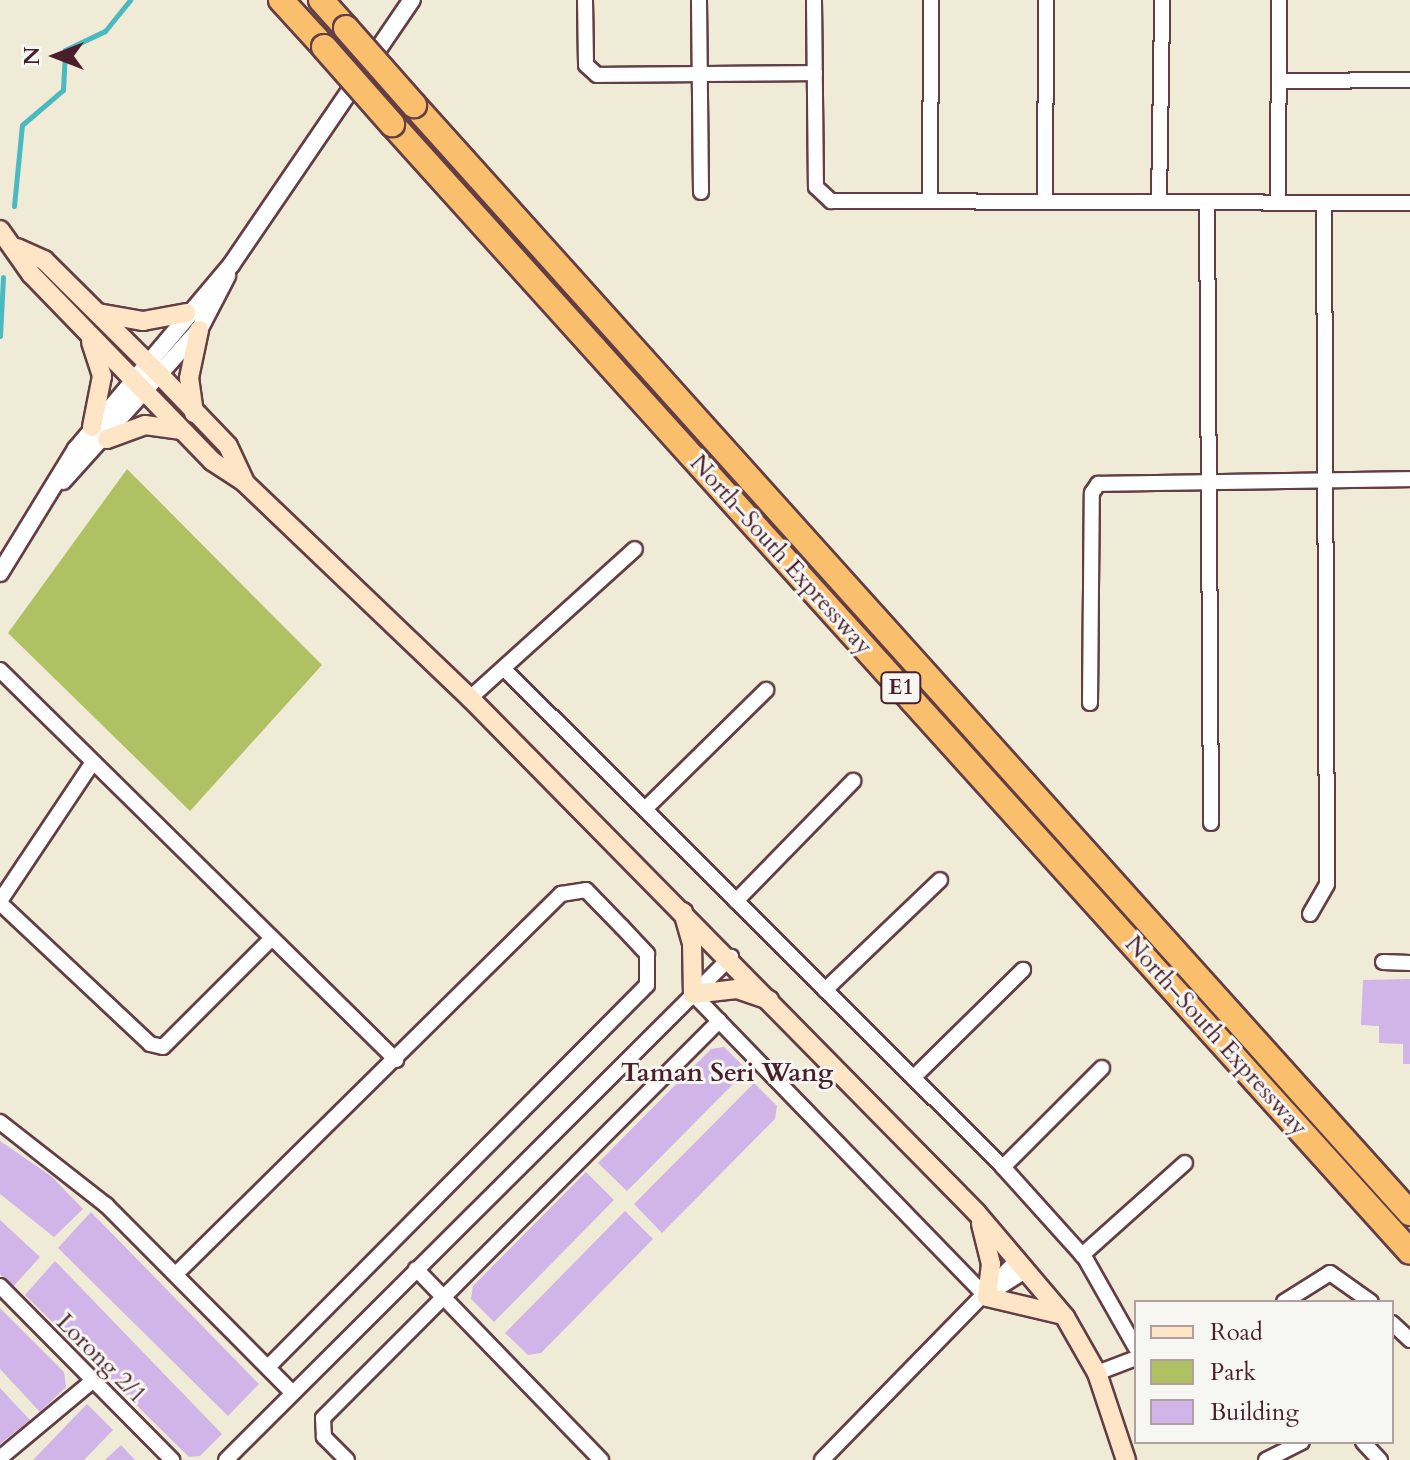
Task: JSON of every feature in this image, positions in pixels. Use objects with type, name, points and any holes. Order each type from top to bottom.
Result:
[{"type":"highway","name":"North–South Expressway","points":[[281,0],[1410,1252]]},
{"type":"highway","name":"North–South Expressway","points":[[321,0],[1410,1213]]},
{"type":"main road","points":[[0,230],[17,248],[31,274],[182,430],[244,482],[470,698],[731,957],[976,1212],[1065,1317],[1097,1373],[1126,1460]]},
{"type":"main road","points":[[17,248],[44,260],[160,375],[228,446],[244,482]]},
{"type":"main road","points":[[98,313],[143,321],[186,313]]},
{"type":"main road","points":[[85,328],[102,376],[100,433],[145,425],[182,430]]},
{"type":"main road","points":[[194,413],[189,378],[199,330]]},
{"type":"main road","points":[[682,910],[692,943],[693,994],[737,989],[775,1002]]},
{"type":"main road","points":[[976,1212],[989,1246],[991,1294],[1018,1299],[1065,1317]]},
{"type":"street","points":[[100,433],[147,392],[199,330],[231,265],[412,0]]},
{"type":"street","points":[[585,0],[589,72],[700,75],[815,73]]},
{"type":"street","points":[[699,0],[701,192]]},
{"type":"street","points":[[814,0],[821,196],[930,201],[1410,203]]},
{"type":"street","points":[[930,201],[931,0]]},
{"type":"street","points":[[1045,202],[1046,0]]},
{"type":"street","points":[[1159,202],[1162,0]]},
{"type":"street","points":[[1278,202],[1279,0]]},
{"type":"street","points":[[1279,81],[1410,80]]},
{"type":"street","points":[[1207,202],[1211,823]]},
{"type":"street","points":[[1310,914],[1327,884],[1324,203]]},
{"type":"street","points":[[0,573],[56,487],[100,433],[132,378],[231,265]]},
{"type":"street","points":[[1090,703],[1092,493],[1109,481],[1410,479]]},
{"type":"street","points":[[470,698],[635,549]]},
{"type":"street","points":[[503,668],[1003,1167],[1082,1255],[1134,1345]]},
{"type":"street","points":[[0,670],[396,1060]]},
{"type":"street","points":[[645,809],[766,690]]},
{"type":"street","points":[[93,762],[0,902],[150,1044],[163,1047],[272,938]]},
{"type":"street","points":[[736,901],[853,781]]},
{"type":"street","points":[[825,990],[940,880]]},
{"type":"street","points":[[177,1273],[561,894],[586,890],[647,954],[647,985],[268,1367]]},
{"type":"street","points":[[226,1460],[731,957]]},
{"type":"street","points":[[1383,962],[1410,963]]},
{"type":"street","points":[[914,1077],[1023,970]]},
{"type":"street","points":[[693,994],[991,1294]]},
{"type":"street","points":[[347,1460],[324,1437],[323,1418],[719,1021]]},
{"type":"street","points":[[1003,1167],[1102,1068]]},
{"type":"street","points":[[0,1122],[65,1169],[177,1273],[293,1393]]},
{"type":"street","points":[[1082,1255],[1185,1163]]},
{"type":"street","points":[[822,1460],[1021,1266]]},
{"type":"street","points":[[416,1269],[601,1460]]},
{"type":"street","points":[[1287,1300],[1330,1273],[1368,1300]]},
{"type":"street","name":"Lorong 2/1","points":[[0,1286],[90,1383],[172,1460]]},
{"type":"street","points":[[1394,1325],[1410,1340]]},
{"type":"street","points":[[1097,1373],[1134,1359]]},
{"type":"street","points":[[0,1458],[90,1383]]},
{"type":"street","points":[[1266,1460],[1298,1444]]},
{"type":"street","points":[[1365,1444],[1380,1460]]},
{"type":"green space","points":[[127,469],[322,665],[190,811],[8,633]]},
{"type":"building","points":[[1410,979],[1410,1064],[1403,1064],[1403,1044],[1379,1043],[1379,1026],[1361,1025],[1363,980]]},
{"type":"building","points":[[724,1047],[747,1070],[627,1191],[598,1163],[711,1049]]},
{"type":"building","points":[[754,1083],[777,1106],[775,1119],[662,1233],[634,1204]]},
{"type":"building","points":[[0,1141],[51,1176],[83,1209],[54,1237],[0,1194]]},
{"type":"building","points":[[586,1172],[614,1200],[494,1322],[471,1299],[473,1286]]},
{"type":"building","points":[[625,1211],[653,1239],[541,1353],[528,1355],[505,1333]]},
{"type":"building","points":[[91,1212],[259,1384],[228,1416],[58,1248]]},
{"type":"building","points":[[0,1220],[40,1257],[12,1288],[0,1274]]},
{"type":"building","points":[[55,1261],[222,1434],[200,1456],[189,1457],[25,1295]]},
{"type":"building","points":[[0,1308],[64,1372],[66,1387],[40,1412],[0,1369]]},
{"type":"building","points":[[0,1388],[30,1420],[0,1444]]},
{"type":"building","points":[[87,1404],[113,1430],[84,1460],[33,1460]]},
{"type":"building","points":[[121,1445],[135,1460],[105,1460]]},
{"type":"waterway","points":[[14,206],[22,125],[63,90],[65,50],[105,31],[130,0]]},
{"type":"waterway","points":[[0,336],[3,277]]},
{"type":"district","name":"Taman Seri Wang","points":[[727,1073]]}]
